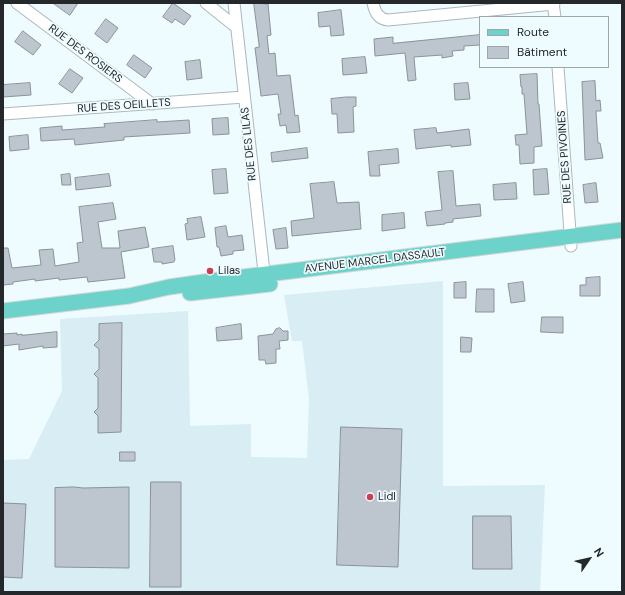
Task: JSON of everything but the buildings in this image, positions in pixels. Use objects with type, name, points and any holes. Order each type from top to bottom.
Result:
[{"type":"main road","name":"AVENUE MARCEL DASSAULT","points":[[3,311],[129,296],[177,286],[264,280],[571,241],[622,230]]},
{"type":"main road","name":"AVENUE MARCEL DASSAULT","points":[[571,241],[622,241]]},
{"type":"street","name":"RUE DES ROSIERS","points":[[17,3],[152,104]]},
{"type":"street","points":[[206,3],[236,27]]},
{"type":"street","name":"RUE DES LILAS","points":[[234,3],[264,280]]},
{"type":"street","points":[[373,3],[378,16],[388,20],[554,4],[555,16]]},
{"type":"street","name":"RUE DES PIVOINES","points":[[558,68],[571,241]]},
{"type":"street","name":"RUE DES OEILLETS","points":[[3,114],[244,97]]},
{"type":"shaded area","points":[[443,281],[443,486],[545,485],[540,592],[3,592],[3,460],[29,459],[62,391],[60,319],[188,311],[190,426],[251,424],[251,457],[307,458],[309,399],[302,341],[292,341],[284,295]]},
{"type":"place","name":"Lilas","points":[[210,271]]},
{"type":"place","name":"Lidl","points":[[370,497]]}]
